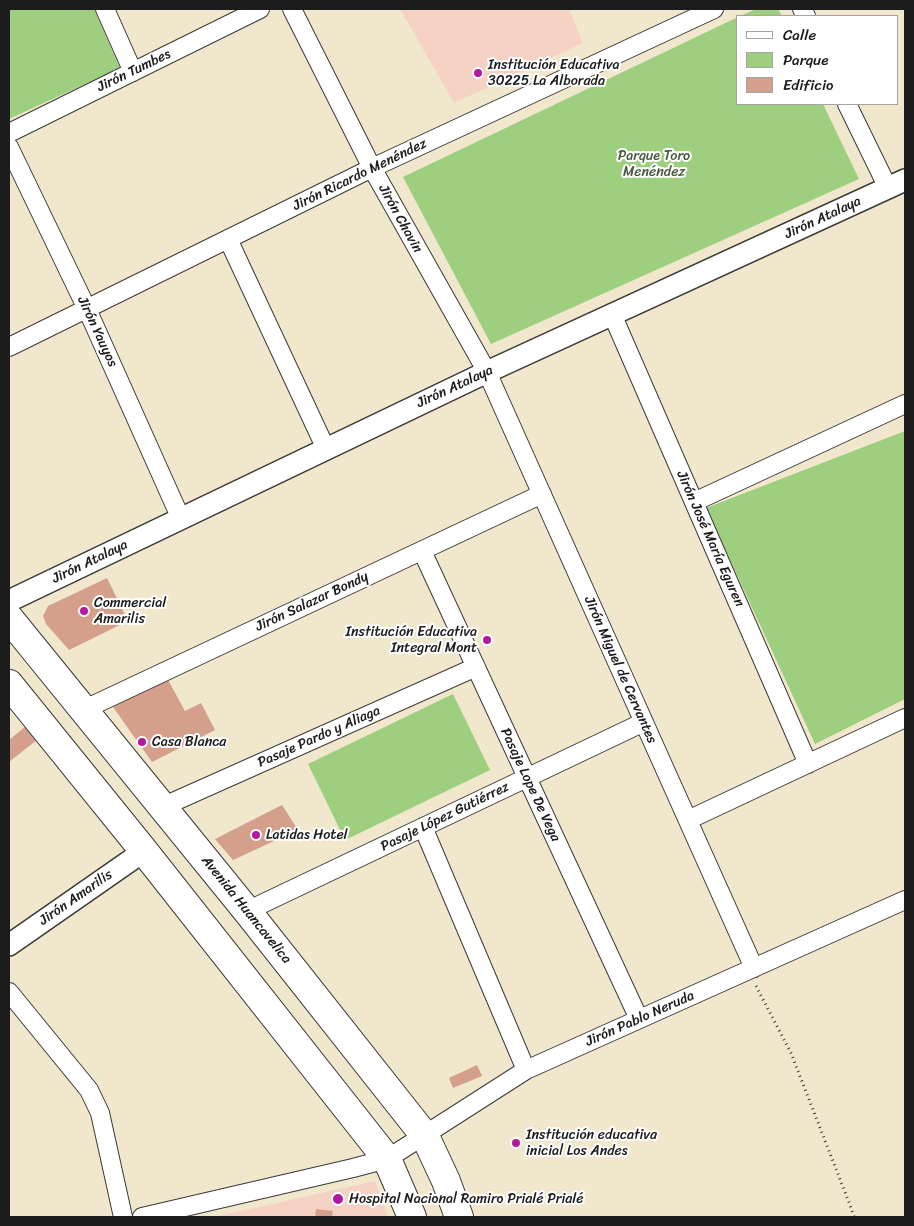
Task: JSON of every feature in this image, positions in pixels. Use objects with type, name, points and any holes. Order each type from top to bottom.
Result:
[{"type":"highway","name":"Avenida Huancavelica","points":[[9,618],[425,1136],[446,1181],[459,1217]]},
{"type":"highway","points":[[9,684],[387,1159],[412,1217]]},
{"type":"street","points":[[105,9],[133,72]]},
{"type":"street","name":"Jirón Tumbes","points":[[9,133],[260,9]]},
{"type":"street","name":"Jirón Chavin","points":[[292,9],[372,168],[487,372]]},
{"type":"street","name":"Jirón Ricardo Menéndez","points":[[9,347],[372,168],[714,9]]},
{"type":"street","points":[[848,105],[896,184]]},
{"type":"street","name":"Jirón Yauyos","points":[[9,147],[87,309],[181,519]]},
{"type":"street","name":"Jirón Atalaya","points":[[9,601],[487,372],[896,184]]},
{"type":"street","points":[[228,239],[326,449]]},
{"type":"street","name":"Jirón José María Eguren","points":[[612,314],[808,764]]},
{"type":"street","name":"Jirón Miguel de Cervantes","points":[[487,372],[688,820],[751,969]]},
{"type":"street","points":[[694,502],[905,404]]},
{"type":"street","name":"Jirón Salazar Bondy","points":[[83,710],[542,494]]},
{"type":"street","name":"Pasaje Lope De Vega","points":[[422,551],[639,1020]]},
{"type":"street","name":"Pasaje Pardo y Aliaga","points":[[162,807],[476,667]]},
{"type":"street","points":[[688,820],[905,718]]},
{"type":"street","name":"Pasaje López Gutiérrez","points":[[247,912],[644,722]]},
{"type":"street","points":[[423,827],[526,1070]]},
{"type":"street","name":"Jirón Amarilis","points":[[9,945],[144,852]]},
{"type":"street","name":"Jirón Pablo Neruda","points":[[142,1217],[387,1159],[526,1070],[905,900]]},
{"type":"street","points":[[9,992],[89,1090],[100,1113],[123,1217]]},
{"type":"path","points":[[751,969],[791,1053],[854,1217]]},
{"type":"shaded area","name":"Institución Educativa 30225 La Alborada","points":[[400,9],[569,9],[583,43],[454,103]]},
{"type":"shaded area","name":"Hospital Nacional Ramiro Prialé Prialé","points":[[375,1181],[388,1217],[214,1217]]},
{"type":"green space","points":[[9,9],[94,9],[120,68],[9,119]]},
{"type":"green space","points":[[756,9],[778,9],[781,15],[742,15]]},
{"type":"green space","name":"Parque Toro Menéndez","points":[[736,18],[736,105],[823,105],[859,179],[491,344],[403,177]]},
{"type":"green space","points":[[905,431],[905,699],[815,744],[706,508]]},
{"type":"green space","points":[[453,694],[490,770],[345,840],[308,764]]},
{"type":"building","name":"Commercial Amarilis","points":[[107,578],[128,621],[69,650],[46,624],[43,616],[48,606]]},
{"type":"building","points":[[167,678],[185,711],[201,703],[215,730],[152,762],[113,707]]},
{"type":"building","points":[[26,726],[37,740],[9,762],[9,740]]},
{"type":"building","name":"Latidas Hotel","points":[[282,805],[298,830],[233,860],[215,839]]},
{"type":"building","points":[[477,1065],[482,1076],[453,1088],[449,1078]]},
{"type":"building","points":[[316,1209],[333,1211],[332,1217],[315,1217]]},
{"type":"place","name":"Institución Educativa 30225 La Alborada","points":[[478,73]]},
{"type":"place","name":"Commercial Amarilis","points":[[84,611]]},
{"type":"place","name":"Institución Educativa Integral Mont","points":[[487,640]]},
{"type":"place","name":"Casa Blanca","points":[[142,742]]},
{"type":"place","name":"Latidas Hotel","points":[[256,835]]},
{"type":"place","name":"Institución educativa inicial Los Andes","points":[[516,1143]]},
{"type":"place","name":"Hospital Nacional Ramiro Prialé Prialé","points":[[338,1199]]}]
